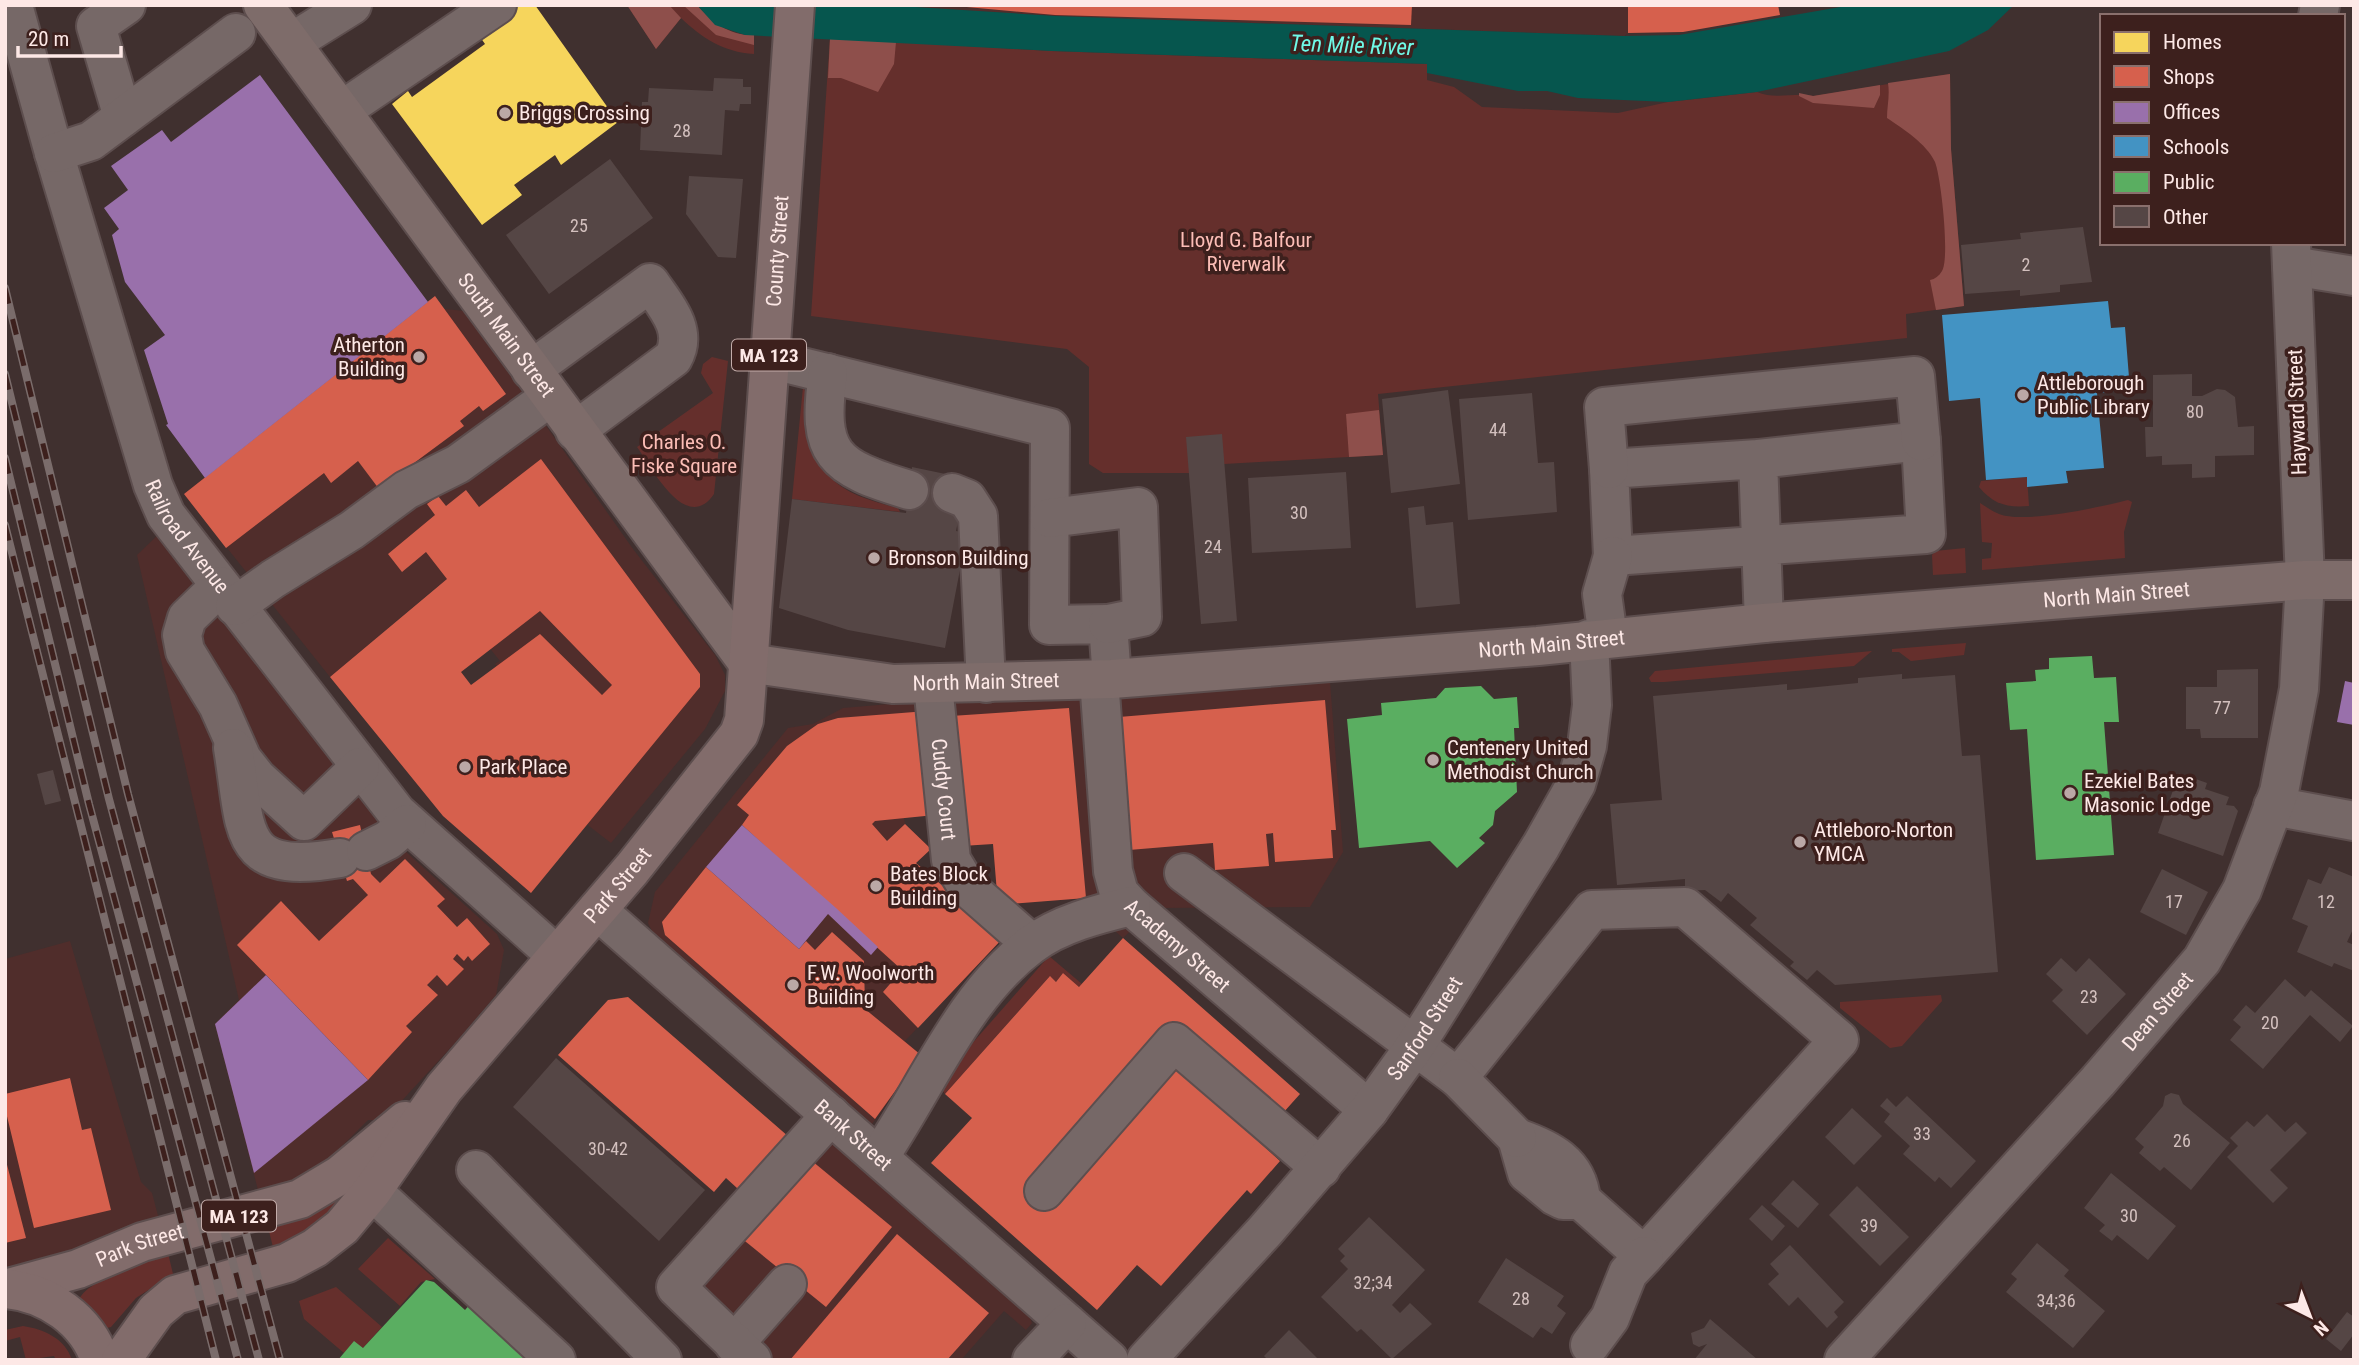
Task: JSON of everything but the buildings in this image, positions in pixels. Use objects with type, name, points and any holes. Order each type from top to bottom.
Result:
[{"type":"highway","name":"County Street","points":[[748,663],[795,5]]},
{"type":"highway","name":"Park Street","points":[[121,1360],[156,1311],[175,1295],[300,1257],[342,1227],[372,1191],[444,1088],[597,910],[739,734],[744,720],[748,663]]},
{"type":"highway","name":"Park Street","points":[[5,1289],[78,1269],[142,1242],[300,1199],[340,1175],[444,1088]]},
{"type":"highway","points":[[5,1289],[40,1296],[62,1310],[83,1329],[100,1360]]},
{"type":"main road","name":"South Main Street","points":[[263,5],[748,663]]},
{"type":"main road","name":"North Main Street","points":[[748,663],[849,679],[933,685],[1105,679],[1538,646],[1763,623],[2305,580],[2354,580]]},
{"type":"street","name":"Railroad Avenue","points":[[13,5],[54,153],[159,501],[175,529],[407,824],[557,956]]},
{"type":"street","points":[[122,117],[96,26],[126,5]]},
{"type":"street","points":[[291,43],[352,5]]},
{"type":"street","points":[[341,111],[497,5]]},
{"type":"street","points":[[54,153],[83,145],[236,33]]},
{"type":"street","points":[[2291,255],[2354,276]]},
{"type":"street","name":"Hayward Street","points":[[2291,255],[2305,580]]},
{"type":"street","points":[[360,766],[304,821],[257,778],[242,760],[218,705],[185,651],[182,635],[191,611],[273,579],[352,530],[406,490],[458,464],[650,283],[675,319],[676,352],[673,358],[575,431]]},
{"type":"street","points":[[769,359],[1050,428],[1049,625],[1108,624],[1142,617],[1138,507],[1050,518]]},
{"type":"street","points":[[828,373],[822,414],[827,442],[834,453],[843,463],[865,475],[909,490]]},
{"type":"street","name":"Sanford Street","points":[[1146,1360],[1321,1168],[1369,1110],[1415,1046],[1534,857],[1576,784],[1587,746],[1602,594],[1613,556],[1604,407],[1915,376],[1921,441]]},
{"type":"street","points":[[1609,469],[1758,459],[1921,441],[1926,534],[1613,556]]},
{"type":"street","points":[[1758,459],[1763,623]]},
{"type":"street","points":[[953,493],[967,499],[978,516],[986,683]]},
{"type":"street","name":"Dean Street","points":[[1844,1360],[2098,1081],[2202,960],[2242,890],[2273,806],[2299,689],[2305,580]]},
{"type":"street","name":"Academy Street","points":[[1108,624],[1105,679],[1113,871],[1119,894],[1369,1110]]},
{"type":"street","name":"Cuddy Court","points":[[933,685],[951,860],[968,888],[1032,944]]},
{"type":"street","points":[[231,736],[245,821],[256,849],[262,855],[284,862],[311,863],[353,854],[388,840],[407,824]]},
{"type":"street","points":[[2273,806],[2354,821]]},
{"type":"street","points":[[1184,873],[1458,1078],[1517,1138],[1549,1149],[1576,1175],[1581,1200],[1644,1256]]},
{"type":"street","points":[[879,1157],[955,1033],[1004,972],[1032,944],[1097,915],[1130,906]]},
{"type":"street","points":[[1458,1078],[1592,910],[1685,906],[1839,1040],[1628,1273],[1610,1318],[1590,1345]]},
{"type":"street","name":"Bank Street","points":[[597,910],[1109,1360]]},
{"type":"street","points":[[1044,1191],[1174,1042],[1321,1168]]},
{"type":"street","points":[[787,1283],[743,1352],[676,1287],[831,1115]]},
{"type":"street","points":[[476,1170],[662,1360]]},
{"type":"street","points":[[372,1191],[556,1360]]},
{"type":"street","points":[[1032,1360],[1067,1322]]},
{"type":"shaded area","points":[[627,5],[669,5],[681,18],[656,49]]},
{"type":"shaded area","points":[[683,5],[697,5],[716,23],[730,31],[754,35],[754,45],[716,35]]},
{"type":"shaded area","points":[[875,5],[1628,5],[1628,33],[1624,36],[1055,16]]},
{"type":"shaded area","points":[[830,38],[896,42],[894,64],[878,92],[841,78],[828,78]]},
{"type":"shaded area","points":[[1950,74],[1951,149],[1964,306],[1936,310],[1930,280],[1942,271],[1945,251],[1944,217],[1937,170],[1926,149],[1887,118],[1888,83]]},
{"type":"shaded area","points":[[1880,85],[1880,95],[1874,108],[1813,103],[1799,96],[1799,93],[1813,96]]},
{"type":"shaded area","points":[[444,309],[465,311],[633,549],[715,655],[725,675],[725,691],[705,729],[611,843],[589,826],[504,739],[534,710],[495,664],[500,661],[439,585],[330,677],[184,494],[300,402]]},
{"type":"shaded area","points":[[1379,410],[1383,455],[1349,457],[1346,414]]},
{"type":"shaded area","points":[[161,532],[380,806],[375,818],[394,841],[497,934],[504,950],[496,995],[455,1043],[384,1120],[368,1120],[321,1167],[289,1187],[258,1190],[215,1024],[239,1000],[137,555]]},
{"type":"shaded area","points":[[1330,682],[1343,852],[1310,907],[1155,908],[1123,938],[1087,906],[1086,898],[998,905],[993,844],[962,846],[952,724],[904,818],[905,824],[931,849],[916,863],[1003,938],[905,1041],[921,1055],[872,1124],[654,935],[648,923],[655,892],[788,728],[813,724],[843,708]]},
{"type":"shaded area","points":[[70,941],[141,1182],[152,1193],[161,1227],[5,1269],[5,959]]},
{"type":"shaded area","points":[[841,1142],[1022,1299],[1032,1323],[1026,1330],[1004,1311],[961,1360],[724,1360],[660,1295],[797,1144]]},
{"type":"green space","points":[[627,5],[697,5],[722,27],[745,35],[754,35],[754,54],[714,43],[681,18],[656,49]]},
{"type":"green space","name":"Lloyd G. Balfour Riverwalk","points":[[830,38],[1052,51],[1427,64],[1427,80],[1454,87],[1482,107],[1618,113],[1668,102],[1757,92],[1814,96],[1950,74],[1951,149],[1964,306],[1906,314],[1907,338],[1378,394],[1383,455],[1189,466],[1189,473],[1103,473],[1089,464],[1089,367],[1067,349],[811,316]]},
{"type":"green space","name":"Charles O. Fiske Square","points":[[712,357],[728,361],[714,494],[703,505],[692,507],[681,503],[671,494],[637,447],[713,393],[701,373],[703,364]]},
{"type":"green space","points":[[803,387],[810,404],[817,453],[831,478],[853,493],[898,508],[900,512],[792,499]]},
{"type":"green space","points":[[2027,477],[2029,506],[2001,504],[1979,487],[1981,481]]},
{"type":"green space","points":[[2128,500],[2132,502],[2124,532],[2125,558],[1982,570],[1982,559],[1991,558],[1992,543],[1982,542],[1980,503],[1999,514],[2026,517],[2100,507]]},
{"type":"green space","points":[[1965,548],[1966,573],[1933,575],[1932,555],[1935,551]]},
{"type":"green space","points":[[1966,643],[1964,655],[1911,661],[1899,652],[1892,652],[1892,649]]},
{"type":"green space","points":[[1872,651],[1854,666],[1664,682],[1651,682],[1649,678],[1655,671]]},
{"type":"green space","points":[[1049,956],[1082,984],[1079,987],[1063,973],[1056,982],[1049,977],[945,1094],[939,1085],[940,1080]]},
{"type":"green space","points":[[1941,995],[1942,1001],[1902,1046],[1890,1048],[1840,1008],[1840,1002]]},
{"type":"green space","points":[[344,1195],[345,1198],[320,1220],[273,1247],[268,1227],[290,1222]]},
{"type":"green space","points":[[388,1238],[435,1279],[421,1282],[400,1306],[358,1269]]},
{"type":"green space","points":[[168,1253],[173,1274],[136,1298],[111,1327],[107,1328],[79,1300],[84,1293],[105,1279]]},
{"type":"green space","points":[[336,1287],[382,1327],[363,1348],[354,1342],[344,1353],[304,1319],[299,1301]]},
{"type":"green space","points":[[23,1326],[38,1329],[59,1340],[72,1360],[56,1360],[54,1356],[26,1360],[20,1337],[5,1341],[5,1330]]},
{"type":"water","name":"Ten Mile River","points":[[697,5],[900,6],[1055,16],[1624,36],[1679,35],[1852,5],[2014,5],[1988,30],[1949,51],[1757,92],[1668,102],[1578,98],[1547,91],[1518,91],[1427,73],[1427,64],[1052,51],[745,35],[715,25]]},
{"type":"railway","points":[[5,288],[128,794],[280,1360]]},
{"type":"railway","points":[[5,374],[109,799],[259,1360]]},
{"type":"railway","points":[[5,458],[89,804],[238,1360]]},
{"type":"railway","points":[[5,525],[216,1360]]},
{"type":"place","name":"Briggs Crossing","points":[[505,113]]},
{"type":"place","name":"Atherton Building","points":[[419,357]]},
{"type":"place","name":"Attleborough Public Library","points":[[2023,395]]},
{"type":"place","name":"Bronson Building","points":[[874,558]]},
{"type":"place","name":"Centenery United Methodist Church","points":[[1433,760]]},
{"type":"place","name":"Park Place","points":[[465,767]]},
{"type":"place","name":"Ezekiel Bates Masonic Lodge","points":[[2070,793]]},
{"type":"place","name":"Attleboro-Norton YMCA","points":[[1800,842]]},
{"type":"place","name":"Bates Block Building","points":[[876,886]]},
{"type":"place","name":"F.W. Woolworth Building","points":[[793,985]]}]
